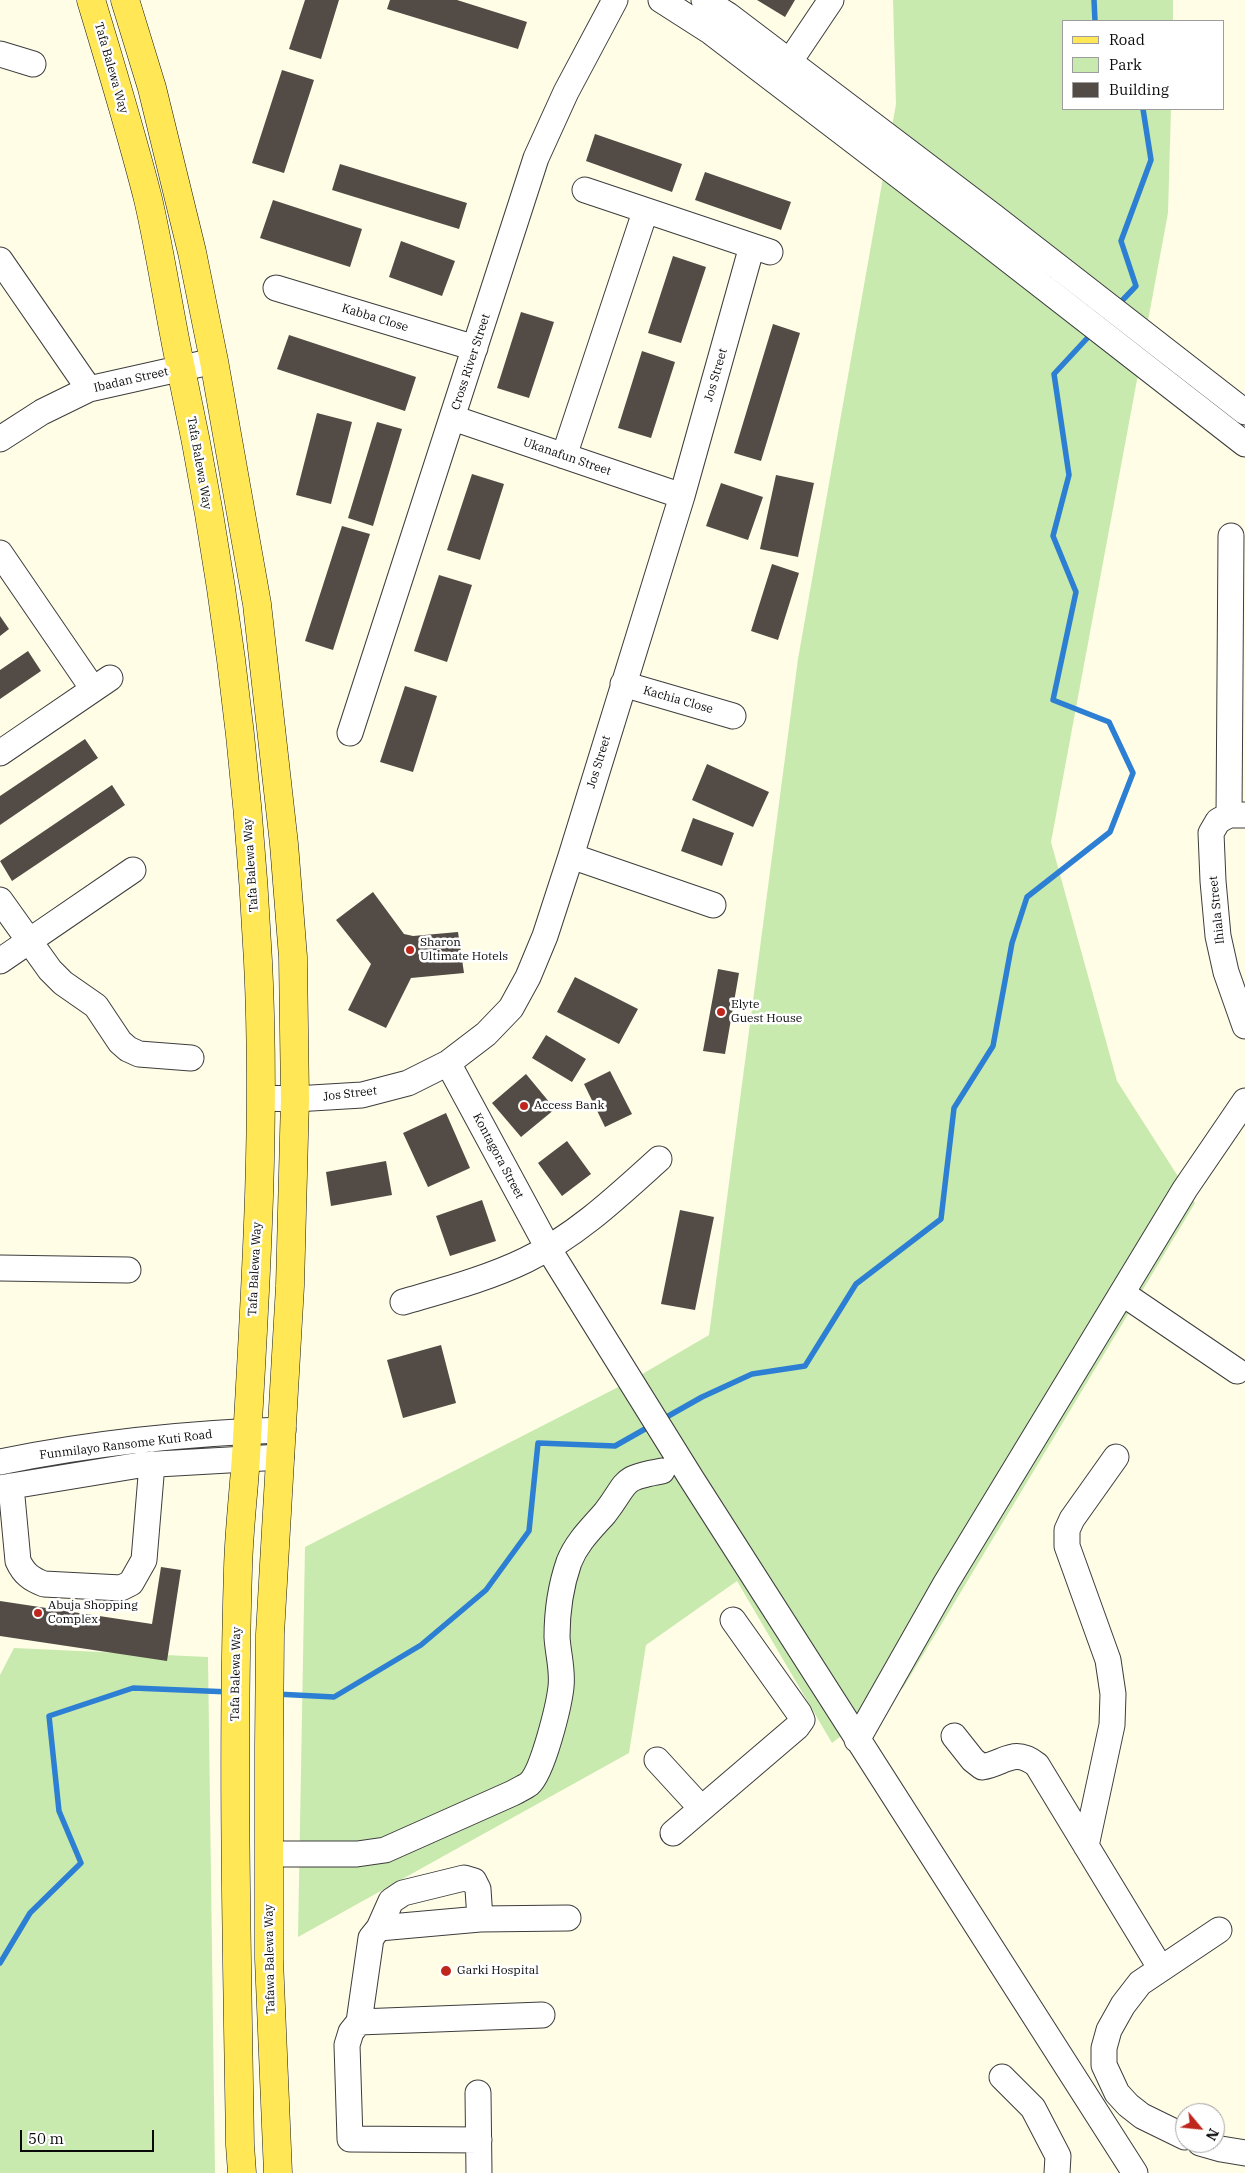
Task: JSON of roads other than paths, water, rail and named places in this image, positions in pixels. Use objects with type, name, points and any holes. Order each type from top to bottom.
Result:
[{"type":"main road","name":"Tafa Balewa Way","points":[[91,0],[148,200],[224,605],[241,740],[258,964],[262,1098],[260,1174],[248,1431],[238,1564],[234,1745],[242,2173]]},
{"type":"main road","points":[[125,0],[152,88],[192,252],[214,361],[257,604],[284,844],[293,957],[295,1099],[281,1457]]},
{"type":"main road","name":"Tafawa Balewa Way","points":[[278,2173],[269,1959],[269,1744],[270,1634],[281,1457]]},
{"type":"street","name":"Cross River Street","points":[[350,733],[536,158],[566,92],[615,0]]},
{"type":"street","points":[[661,0],[711,32],[978,236],[1166,384],[1241,435]]},
{"type":"street","points":[[704,0],[732,8],[790,61],[1245,412]]},
{"type":"street","points":[[790,61],[831,0]]},
{"type":"street","points":[[0,54],[33,64]]},
{"type":"street","points":[[564,456],[645,212],[585,190]]},
{"type":"street","name":"Jos Street","points":[[262,1098],[295,1099],[362,1095],[408,1084],[448,1063],[486,1034],[511,1008],[528,977],[545,936],[761,249],[645,212]]},
{"type":"street","points":[[0,260],[89,389]]},
{"type":"street","name":"Kabba Close","points":[[276,288],[475,348]]},
{"type":"street","name":"Ibadan Street","points":[[0,439],[42,412],[89,389],[214,361]]},
{"type":"street","name":"Ukanafun Street","points":[[453,418],[682,496]]},
{"type":"street","points":[[1231,536],[1237,815]]},
{"type":"street","points":[[0,553],[102,684],[0,753]]},
{"type":"street","name":"Kachia Close","points":[[623,684],[733,716]]},
{"type":"street","name":"Ihiala Street","points":[[1237,815],[1218,821],[1211,833],[1218,936],[1226,972],[1245,1026]]},
{"type":"street","points":[[570,856],[712,906]]},
{"type":"street","points":[[0,961],[132,870]]},
{"type":"street","points":[[0,900],[50,970],[63,983],[96,1006],[120,1042],[128,1049],[139,1054],[191,1058]]},
{"type":"street","name":"Kontagora Street","points":[[448,1063],[548,1248],[691,1478],[1135,2173]]},
{"type":"street","points":[[858,1740],[946,1583],[1185,1190],[1245,1102]]},
{"type":"street","points":[[403,1302],[499,1272],[548,1248],[613,1201],[659,1159]]},
{"type":"street","points":[[0,1268],[128,1270]]},
{"type":"street","points":[[1122,1293],[1237,1370]]},
{"type":"street","name":"Funmilayo Ransome Kuti Road","points":[[0,1462],[146,1440],[248,1431],[283,1430]]},
{"type":"street","name":"Funmilayo Ransome Kuti Road","points":[[6,1487],[152,1464],[281,1457]]},
{"type":"street","points":[[1086,1846],[1112,1725],[1113,1694],[1108,1660],[1067,1546],[1067,1530],[1072,1519],[1116,1457]]},
{"type":"street","points":[[6,1487],[18,1561],[22,1571],[32,1580],[44,1584],[121,1588],[131,1582],[144,1560],[152,1464]]},
{"type":"street","points":[[269,1854],[358,1854],[385,1850],[513,1793],[530,1783],[540,1766],[561,1686],[558,1638],[559,1606],[569,1563],[579,1542],[609,1507],[628,1480],[637,1476],[662,1471]]},
{"type":"street","points":[[673,1833],[797,1727],[802,1720],[799,1712],[733,1620]]},
{"type":"street","points":[[767,1666],[799,1647]]},
{"type":"street","points":[[954,1736],[973,1760],[982,1767],[1012,1756],[1027,1757],[1037,1765],[1161,1969]]},
{"type":"street","points":[[657,1760],[701,1808]]},
{"type":"street","points":[[479,2140],[350,2139],[346,2045],[359,2022],[371,1938],[379,1928],[391,1901],[403,1893],[464,1878],[474,1881],[478,1889],[480,1920]]},
{"type":"street","points":[[379,1928],[395,1925],[480,1920],[568,1918]]},
{"type":"street","points":[[1175,2132],[1142,2116],[1117,2093],[1104,2065],[1104,2048],[1109,2030],[1123,2005],[1140,1983],[1219,1930]]},
{"type":"street","points":[[359,2022],[542,2015]]},
{"type":"street","points":[[1002,2077],[1033,2108],[1058,2156],[1057,2173]]},
{"type":"street","points":[[478,2093],[479,2173]]},
{"type":"street","points":[[1225,2150],[1245,2153]]},
{"type":"waterway","points":[[1094,0],[1095,20]]},
{"type":"waterway","points":[[1117,306],[1136,286],[1121,241],[1151,160],[1143,110]]},
{"type":"waterway","points":[[663,1419],[702,1397],[752,1374],[805,1366],[856,1284],[941,1219],[954,1108],[993,1046],[1012,943],[1027,897],[1110,832],[1133,773],[1109,722],[1053,700],[1076,592],[1053,536],[1069,475],[1054,374],[1092,333]]},
{"type":"waterway","points":[[276,1694],[334,1697],[421,1645],[486,1590],[529,1531],[538,1443],[615,1446],[652,1425]]},
{"type":"waterway","points":[[0,1963],[30,1913],[81,1863],[59,1811],[49,1716],[133,1688],[230,1692]]},
{"type":"place","name":"Sharon Ultimate Hotels","points":[[410,950]]},
{"type":"place","name":"Elyte Guest House","points":[[721,1012]]},
{"type":"place","name":"Access Bank","points":[[524,1106]]},
{"type":"place","name":"Abuja Shopping Complex","points":[[38,1613]]},
{"type":"place","name":"Garki Hospital","points":[[446,1971]]}]
